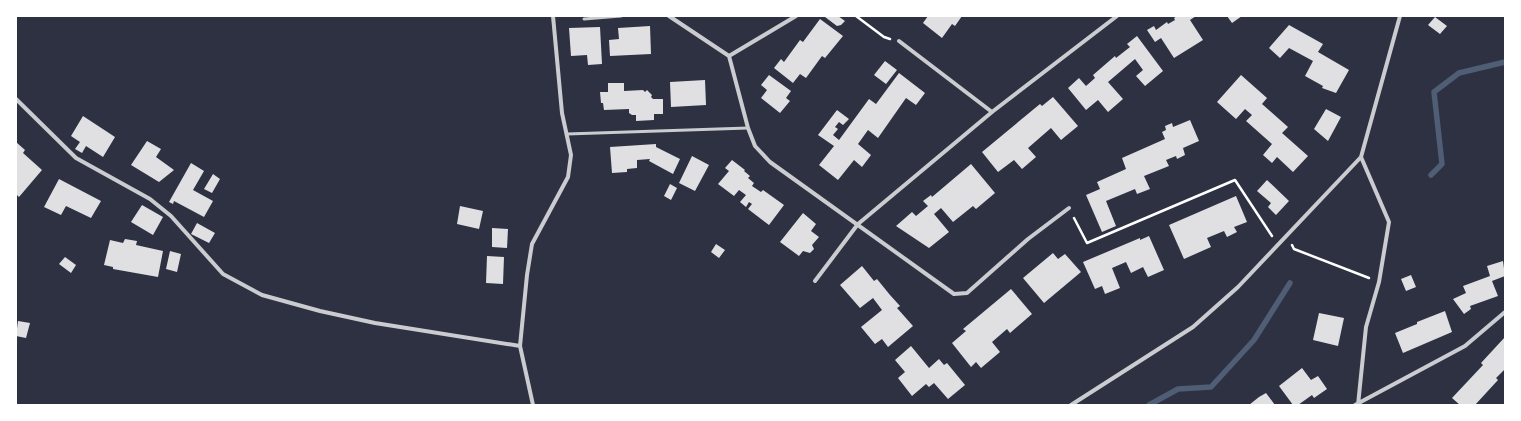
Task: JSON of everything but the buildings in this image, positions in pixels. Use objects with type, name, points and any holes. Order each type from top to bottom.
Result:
[{"type":"street","points":[[533,405],[520,346],[526,281],[532,244],[568,177],[571,155],[562,113],[553,16]]},
{"type":"street","points":[[669,16],[729,56],[748,128],[756,146],[770,162],[858,224],[922,273],[954,294],[967,292],[977,285],[1028,239],[1069,208]]},
{"type":"street","points":[[729,56],[796,16]]},
{"type":"street","points":[[815,281],[858,224],[992,112],[1118,16]]},
{"type":"street","points":[[1071,405],[1193,327],[1238,287],[1361,157],[1400,16]]},
{"type":"street","points":[[899,41],[992,112]]},
{"type":"street","points":[[16,99],[76,158],[150,199],[171,216],[223,274],[262,295],[320,312],[375,323],[520,346]]},
{"type":"street","points":[[1357,404],[1366,327],[1379,282],[1389,222],[1361,157]]},
{"type":"street","points":[[1357,404],[1465,346],[1505,312]]},
{"type":"lane","points":[[584,19],[620,16]]},
{"type":"lane","points":[[567,134],[748,128]]},
{"type":"path","points":[[856,16],[884,37],[899,41]]},
{"type":"path","points":[[1069,208],[1087,243],[1235,180],[1278,245]]},
{"type":"path","points":[[1286,236],[1294,249],[1379,282]]},
{"type":"waterway","points":[[1431,175],[1442,164],[1434,92],[1459,73],[1505,62]]},
{"type":"waterway","points":[[1149,405],[1178,389],[1211,387],[1254,340],[1290,283]]}]
